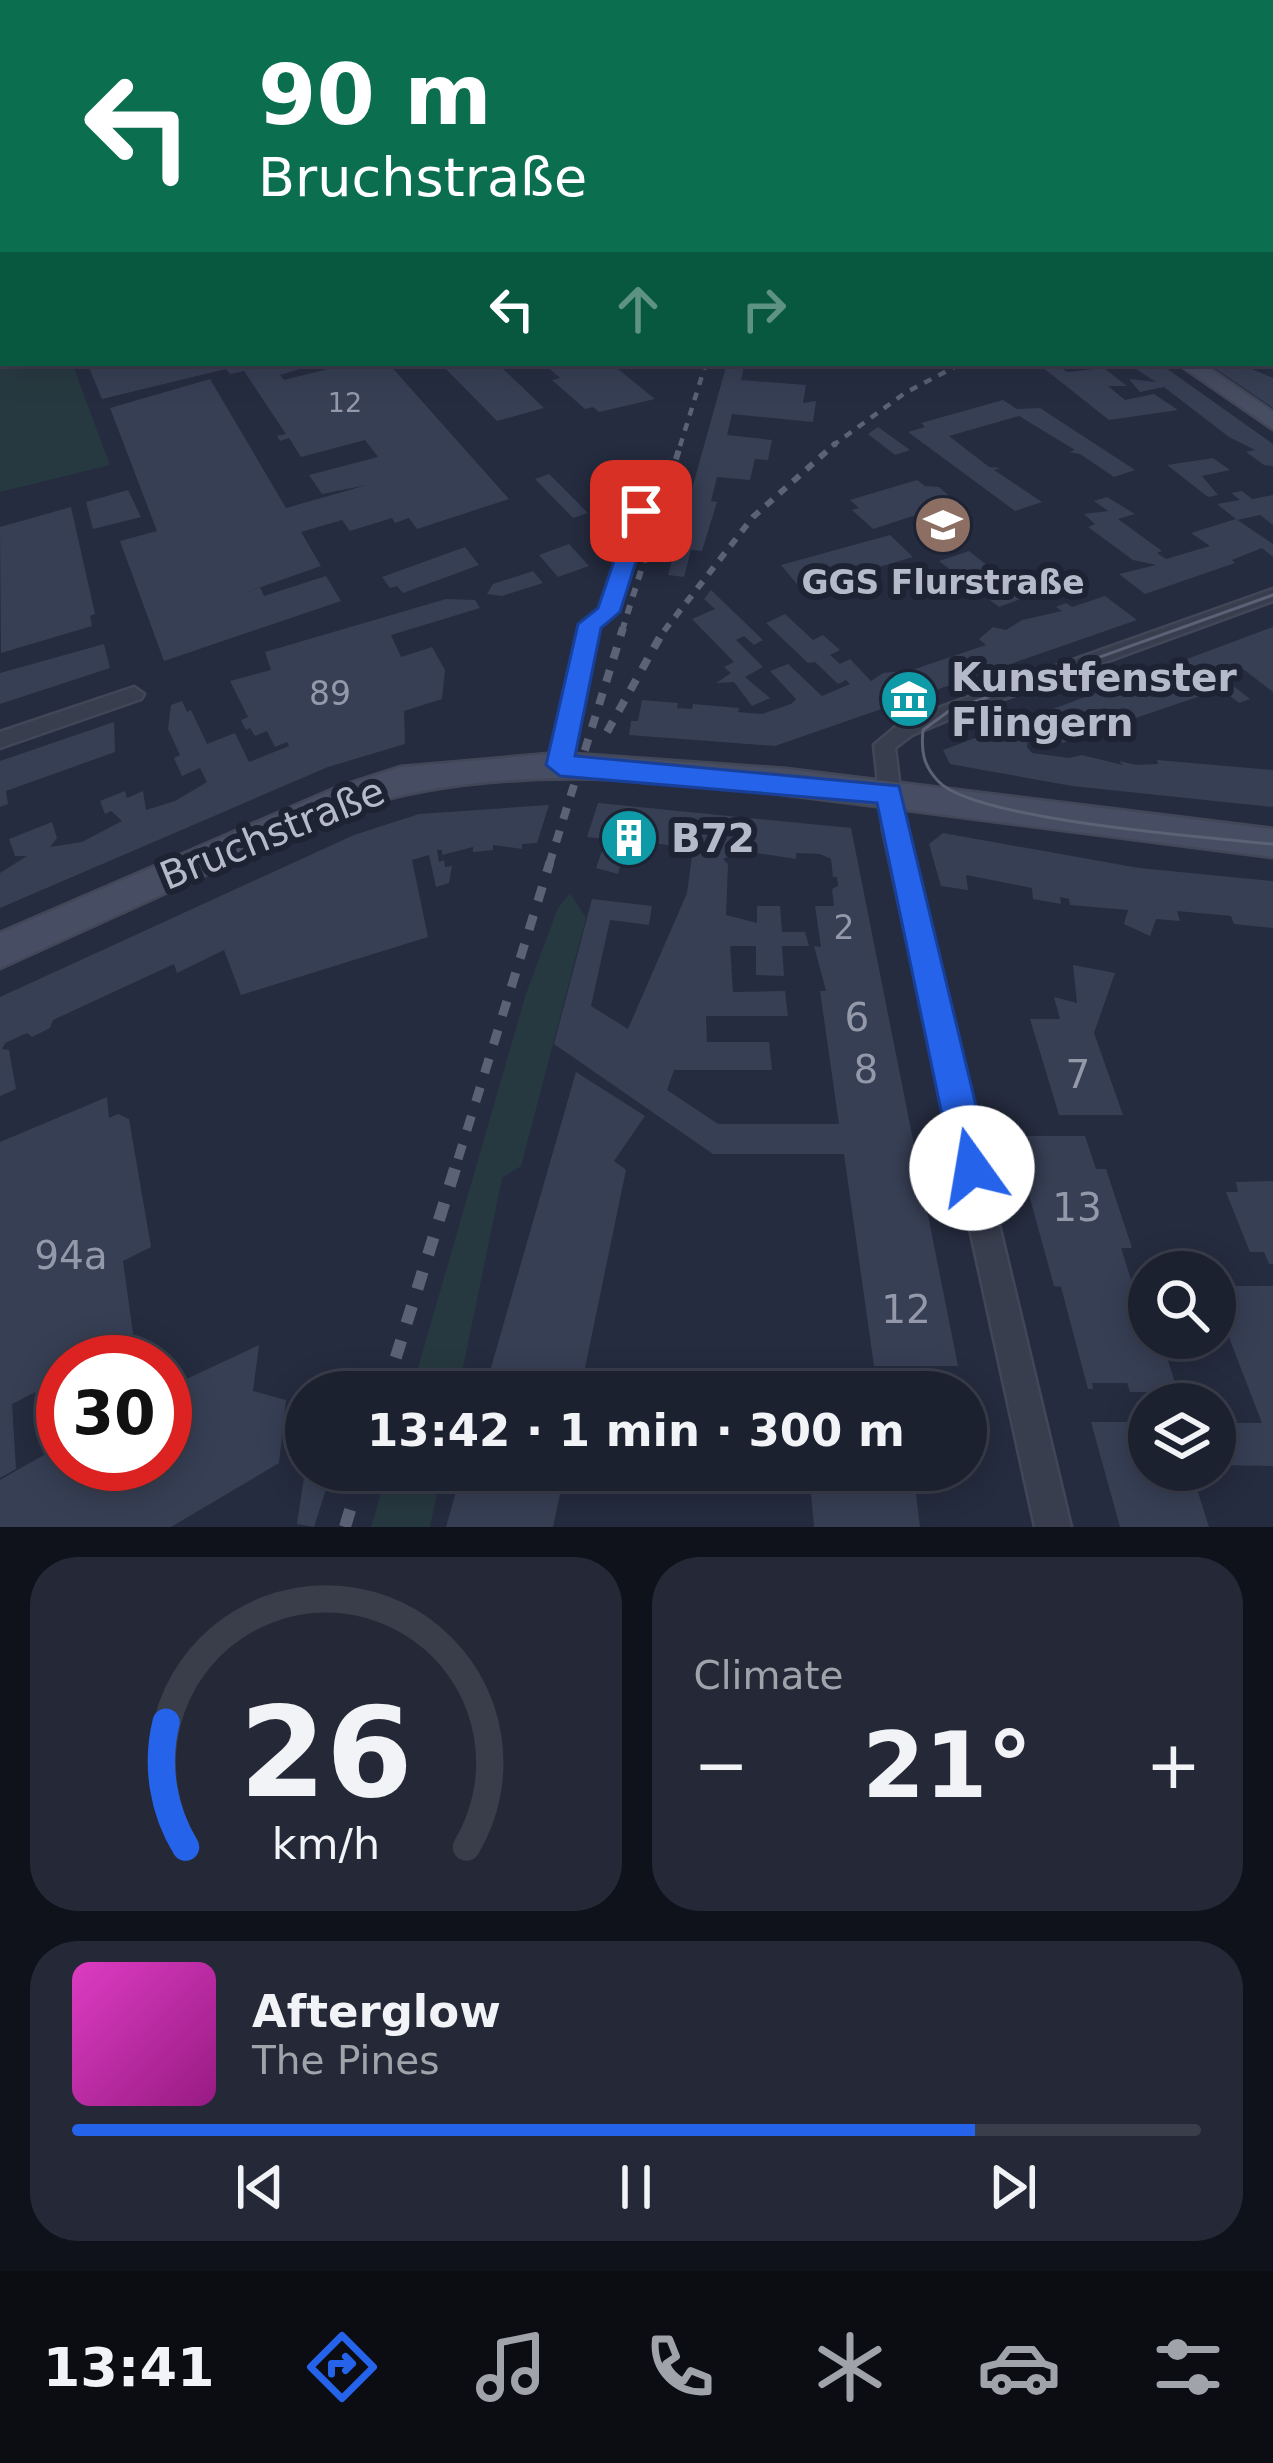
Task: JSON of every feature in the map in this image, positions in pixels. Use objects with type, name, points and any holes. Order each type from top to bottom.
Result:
[{"type":"street","points":[[1190,366],[1273,422]]},
{"type":"street","points":[[560,765],[590,624],[608,612],[641,511]]},
{"type":"street","points":[[1053,1527],[889,794],[884,745],[905,730],[1273,595]]},
{"type":"street","points":[[0,740],[134,694]]},
{"type":"street","name":"Bruchstraße","points":[[0,951],[355,794],[441,773],[560,765],[889,794],[1273,843]]},
{"type":"shaded area","points":[[0,366],[73,366],[110,465],[0,492]]},
{"type":"shaded area","points":[[570,893],[586,918],[521,1166],[502,1178],[462,1371],[417,1371],[526,994],[558,908]]},
{"type":"shaded area","points":[[382,1491],[438,1491],[430,1527],[371,1527]]},
{"type":"building","points":[[88,366],[310,366],[280,375],[284,380],[340,366],[391,366],[509,499],[417,529],[409,518],[395,523],[392,518],[350,531],[342,520],[301,532],[321,566],[260,587],[264,596],[326,576],[341,601],[164,661],[120,541],[157,531],[110,408],[210,379],[286,508],[367,485],[322,494],[309,475],[378,457],[365,440],[301,457],[289,438],[280,441],[277,436],[286,434],[244,371],[230,374],[226,369],[102,399]]},
{"type":"building","points":[[443,366],[500,366],[544,408],[497,421]]},
{"type":"building","points":[[546,366],[626,366],[618,369],[655,399],[599,412],[593,407],[585,409],[552,380],[560,378]]},
{"type":"building","points":[[726,366],[744,366],[741,380],[806,385],[803,403],[816,401],[813,422],[732,414],[727,435],[772,440],[768,460],[755,459],[750,480],[717,477],[711,501],[717,502],[702,551],[691,550],[684,577],[668,575]]},
{"type":"building","points":[[1041,366],[1059,366],[1067,372],[1104,368],[1127,386],[1108,386],[1125,400],[1154,394],[1178,410],[1109,420]]},
{"type":"building","points":[[1132,366],[1163,366],[1273,444],[1273,466],[1246,452],[1255,450],[1229,437],[1164,387],[1140,392],[1129,379],[1156,382]]},
{"type":"building","points":[[1211,366],[1244,366],[1273,378],[1273,408]]},
{"type":"building","points":[[1003,400],[1017,409],[1040,408],[1135,470],[1114,477],[1019,416],[949,436],[1042,502],[1015,511],[908,432],[925,427],[921,423]]},
{"type":"building","points":[[878,427],[910,450],[895,455],[868,434]]},
{"type":"building","points":[[1213,458],[1230,470],[1202,476],[1218,495],[1208,497],[1167,465]]},
{"type":"building","points":[[549,474],[588,513],[573,518],[535,479]]},
{"type":"building","points":[[917,480],[939,487],[956,502],[873,529],[852,510],[859,508],[850,500]]},
{"type":"building","points":[[128,490],[141,517],[93,529],[86,502]]},
{"type":"building","points":[[1242,491],[1252,499],[1273,495],[1273,525],[1260,515],[1237,520],[1217,504],[1240,500],[1231,493]]},
{"type":"building","points":[[1107,497],[1135,514],[1118,519],[1166,559],[1210,546],[1191,533],[1236,519],[1273,544],[1273,557],[1262,548],[1232,560],[1235,563],[1145,594],[1119,574],[1156,565],[1133,560],[1088,527],[1095,524],[1084,514],[1108,511],[1094,501]]},
{"type":"building","points":[[71,507],[95,614],[90,616],[92,626],[1,653],[0,527]]},
{"type":"building","points":[[890,535],[913,557],[848,576],[858,586],[823,596],[813,585],[801,589],[781,565]]},
{"type":"building","points":[[569,544],[589,566],[558,577],[539,555]]},
{"type":"building","points":[[465,547],[479,565],[403,593],[397,586],[390,588],[382,577]]},
{"type":"building","points":[[969,551],[1023,598],[999,607],[939,561]]},
{"type":"building","points":[[533,571],[543,583],[502,596],[487,594],[493,584]]},
{"type":"building","points":[[711,590],[763,640],[754,645],[744,636],[736,640],[763,667],[745,677],[770,698],[752,706],[734,682],[716,683],[731,673],[724,667],[734,662],[692,619],[715,609],[704,599]]},
{"type":"building","points":[[1105,596],[1137,620],[775,746],[629,735],[642,700],[678,703],[677,708],[692,709],[693,704],[762,714],[791,704],[796,699],[770,671],[788,664],[822,696],[850,684],[846,680],[838,684],[815,662],[808,663],[766,623],[785,614],[813,640],[823,635],[840,650],[830,655],[840,664],[850,659],[871,681],[883,673],[912,670],[986,645],[979,639],[993,627],[1006,630],[1022,620],[1062,611],[1056,607],[1066,603],[1072,607]]},
{"type":"building","points":[[446,599],[475,600],[480,608],[391,635],[401,657],[432,647],[445,670],[442,699],[404,711],[405,744],[328,767],[0,908],[0,873],[27,856],[15,856],[9,839],[52,822],[57,838],[50,847],[82,842],[122,821],[111,811],[105,814],[100,801],[125,791],[127,798],[143,791],[146,810],[175,801],[207,782],[200,768],[182,776],[174,758],[180,755],[168,729],[171,705],[182,701],[187,712],[191,710],[207,744],[235,733],[249,762],[289,746],[287,742],[275,747],[267,731],[255,736],[250,728],[246,730],[241,720],[248,717],[230,681],[271,670],[265,652]]},
{"type":"building","points":[[1273,627],[1273,692],[1243,669],[1222,677],[1250,699],[1239,703],[1221,689],[1062,743],[1057,737],[1028,739],[1027,747],[1032,753],[1082,755],[1123,765],[1119,761],[1136,765],[1158,764],[1157,760],[1273,770],[1273,807],[1072,786],[950,764],[943,750]]},
{"type":"building","points":[[104,644],[110,668],[0,704],[0,673]]},
{"type":"building","points":[[114,722],[115,752],[6,791],[8,804],[0,807],[0,761]]},
{"type":"building","points":[[598,803],[851,828],[958,1366],[874,1366],[844,1154],[713,1154],[554,1044],[592,899],[652,906],[649,925],[610,920],[591,1006],[628,1029],[687,893],[693,849],[627,839],[618,874],[596,868],[606,839],[587,837]],"holes":[[[743,851],[796,859],[796,853],[820,854],[831,859],[833,877],[837,877],[838,886],[832,889],[834,906],[815,906],[821,947],[814,946],[826,991],[820,991],[839,1124],[718,1124],[667,1090],[674,1070],[772,1070],[769,1042],[707,1042],[706,1016],[788,1016],[785,991],[733,992],[730,946],[756,946],[756,975],[784,976],[782,946],[809,946],[805,932],[782,932],[780,906],[757,906],[757,923],[726,915],[728,864],[723,859]]]},
{"type":"building","points":[[549,805],[537,843],[522,844],[522,849],[493,845],[493,850],[473,852],[473,847],[442,855],[437,850],[439,862],[452,866],[449,883],[436,887],[429,855],[412,860],[428,937],[241,995],[224,950],[177,973],[174,964],[53,1020],[50,1028],[32,1037],[27,1033],[5,1043],[2,1049],[9,1050],[16,1089],[0,1096],[0,997],[354,835],[419,814]]},
{"type":"building","points":[[943,833],[1139,868],[1273,881],[1273,928],[1234,924],[1231,916],[1177,911],[1180,921],[1156,919],[1150,936],[1124,924],[1128,910],[1070,905],[1069,899],[1060,897],[1061,904],[1033,899],[1032,888],[966,875],[968,890],[941,886],[929,844]]},
{"type":"building","points":[[1073,965],[1115,973],[1094,1033],[1123,1115],[1059,1115],[1030,1019],[1060,1019],[1054,997],[1077,1003]]},
{"type":"building","points":[[576,1072],[645,1116],[614,1161],[626,1170],[584,1371],[490,1371]]},
{"type":"building","points":[[107,1097],[109,1118],[118,1114],[129,1119],[151,1247],[123,1261],[133,1335],[36,1335],[36,1392],[12,1404],[16,1469],[0,1478],[0,1142]]},
{"type":"building","points":[[1013,1136],[1085,1136],[1096,1169],[1106,1169],[1132,1248],[1121,1248],[1128,1270],[1128,1359],[1168,1359],[1175,1383],[1092,1383],[1093,1389],[1088,1389],[1061,1287],[1054,1286]]},
{"type":"building","points":[[1273,1181],[1273,1264],[1269,1264],[1264,1252],[1250,1252],[1226,1192],[1238,1192],[1236,1182]]},
{"type":"building","points":[[1236,1286],[1273,1286],[1273,1466],[1236,1465],[1236,1423],[1262,1423],[1236,1356]]},
{"type":"building","points":[[259,1345],[253,1391],[285,1400],[279,1463],[171,1527],[0,1527],[0,1480],[36,1459],[36,1491],[192,1491],[192,1376]]},
{"type":"building","points":[[1091,1422],[1128,1422],[1128,1491],[1198,1491],[1209,1527],[1120,1527]]},
{"type":"building","points":[[302,1491],[325,1491],[314,1527],[297,1524]]},
{"type":"building","points":[[456,1491],[561,1491],[553,1527],[446,1527]]},
{"type":"building","points":[[811,1491],[916,1491],[920,1527],[814,1527]]},
{"type":"tram line","points":[[1273,595],[949,711],[923,730],[922,745],[926,763],[938,781],[960,795],[997,806],[1096,825],[1273,844]]},
{"type":"railway","points":[[680,446],[705,366]]},
{"type":"railway","points":[[835,444],[905,393],[956,366]]},
{"type":"railway","points":[[622,631],[681,443]]},
{"type":"railway","points":[[664,631],[753,517],[835,444]]},
{"type":"railway","points":[[832,446],[835,444]]},
{"type":"railway","points":[[549,865],[623,628]]},
{"type":"railway","points":[[607,732],[665,628]]},
{"type":"railway","points":[[458,1159],[550,862]]},
{"type":"railway","points":[[392,1371],[459,1156]]},
{"type":"railway","points":[[345,1527],[356,1491]]},
{"type":"place","name":"GGS Flurstraße","points":[[943,525]]},
{"type":"place","name":"Kunstfenster Flingern","points":[[909,699]]},
{"type":"place","name":"B72","points":[[629,838]]},
{"type":"route","points":[[641,511],[608,612],[590,624],[560,765],[889,794],[972,1168]]}]
